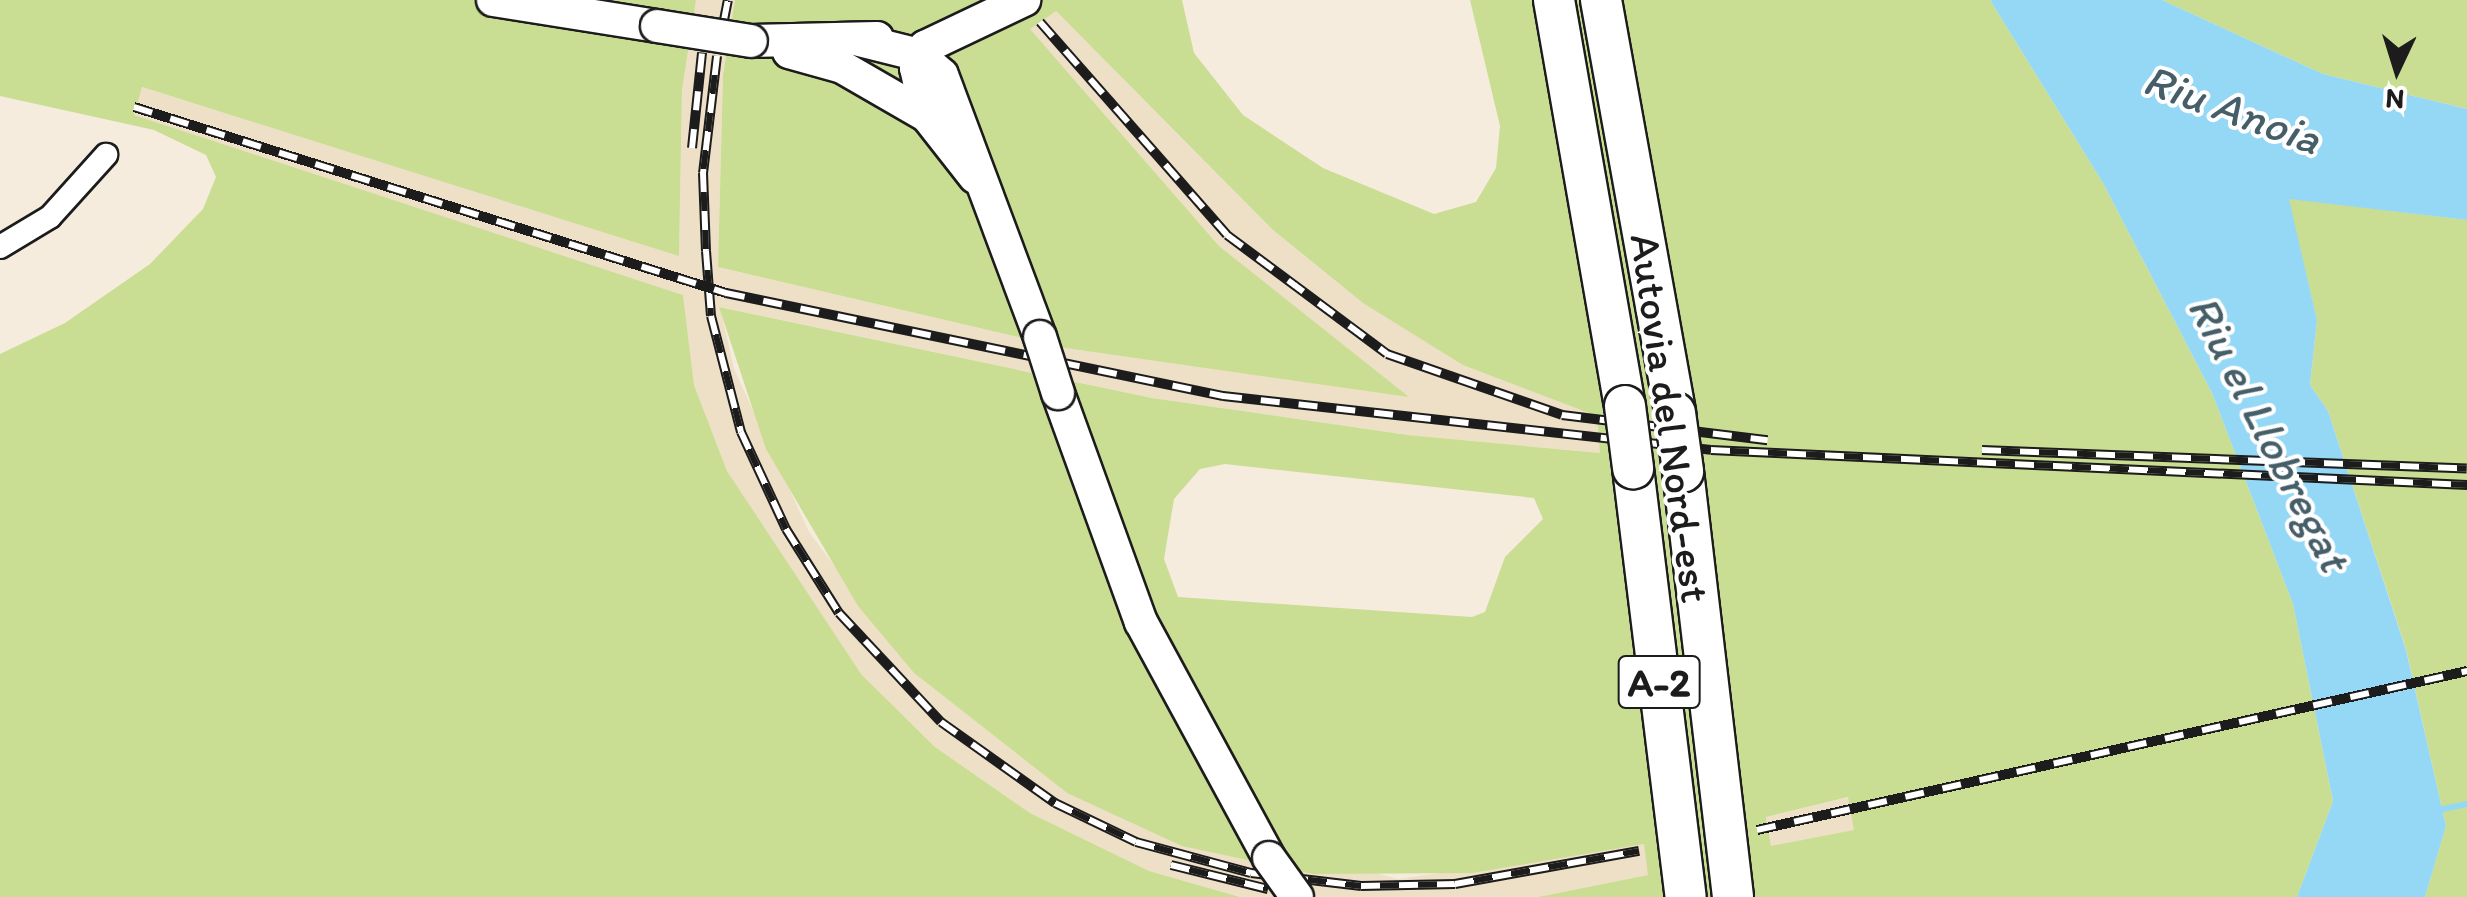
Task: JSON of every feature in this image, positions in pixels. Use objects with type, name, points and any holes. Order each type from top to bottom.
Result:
[{"type":"highway","name":"Autovia del Nord-est","points":[[1554,0],[1625,406],[1686,897]]},
{"type":"highway","name":"Autovia del Nord-est","points":[[1601,0],[1675,413],[1732,897]]},
{"type":"main road","points":[[493,0],[751,41],[827,61],[941,109]]},
{"type":"main road","points":[[751,41],[858,40],[930,31],[1005,0]]},
{"type":"main road","points":[[858,40],[919,55],[1024,0]]},
{"type":"main road","points":[[827,61],[919,55],[976,40],[1048,0]]},
{"type":"main road","points":[[941,109],[976,40]]},
{"type":"main road","points":[[919,55],[941,109],[982,185],[1141,622],[1270,858],[1297,897]]},
{"type":"street","points":[[0,248],[50,217],[106,155]]},
{"type":"shaded area","points":[[696,0],[735,0],[723,75],[718,267],[1065,348],[1407,396],[1219,246],[1029,28],[1056,11],[1273,230],[1363,303],[1597,416],[1601,453],[1408,435],[1152,398],[720,307],[734,369],[809,532],[914,673],[1067,793],[1398,879],[1644,844],[1649,875],[1538,897],[1240,897],[1149,871],[1030,813],[935,747],[861,674],[798,590],[727,471],[694,385],[683,295],[133,115],[141,87],[679,255],[682,90]]},
{"type":"shaded area","points":[[1849,797],[1855,830],[1771,847],[1766,817]]},
{"type":"green space","points":[[0,0],[696,0],[682,90],[679,256],[142,87],[134,115],[683,295],[694,385],[727,471],[861,674],[935,747],[1030,813],[1149,871],[1240,897],[0,897],[0,354],[65,323],[150,264],[203,209],[216,177],[206,155],[154,130],[0,96]]},
{"type":"green space","points":[[735,0],[1182,0],[1194,53],[1243,115],[1323,168],[1434,214],[1476,202],[1496,168],[1500,126],[1470,0],[1990,0],[2103,183],[2212,393],[2293,604],[2333,801],[2297,897],[1538,897],[1648,875],[1644,844],[1472,873],[1313,874],[1182,846],[1067,793],[914,673],[858,606],[766,449],[719,307],[1152,398],[1408,435],[1600,453],[1597,416],[1463,365],[1363,303],[1273,230],[1056,11],[1030,29],[1219,246],[1409,397],[1065,348],[718,267],[723,75]],"holes":[[[1225,464],[1534,498],[1543,519],[1505,557],[1485,612],[1472,617],[1178,597],[1164,559],[1174,499],[1200,469]],[[1848,797],[1854,830],[1771,846],[1766,817]]]},
{"type":"green space","points":[[2162,0],[2467,0],[2467,109],[2323,74]]},
{"type":"green space","points":[[2288,198],[2467,220],[2467,897],[2425,897],[2446,826],[2406,649],[2328,411],[2310,385],[2317,320]]},
{"type":"water","points":[[1990,0],[2162,0],[2323,74],[2467,109],[2467,220],[2289,199],[2317,320],[2310,385],[2328,411],[2406,650],[2446,826],[2425,897],[2297,897],[2333,801],[2293,604],[2212,393],[2103,183]]},
{"type":"waterway","points":[[2434,811],[2467,804]]},
{"type":"railway","points":[[724,20],[728,0]]},
{"type":"railway","points":[[1040,22],[1227,235],[1387,354],[1562,415],[1767,440]]},
{"type":"railway","points":[[692,148],[702,53]]},
{"type":"railway","points":[[717,56],[703,173],[706,251],[711,316],[741,432],[786,529],[839,613],[941,722],[1055,803],[1136,842],[1251,873],[1361,886],[1455,884],[1639,851]]},
{"type":"railway","points":[[134,107],[726,293],[1223,396],[1711,450],[2467,485]]},
{"type":"railway","points":[[1982,450],[2467,469]]},
{"type":"railway","points":[[1757,830],[2467,671]]},
{"type":"railway","points":[[1171,865],[1268,889]]},
{"type":"water label","name":"Riu Anoia","points":[[2232,109]]},
{"type":"water label","name":"Riu el Llobregat","points":[[2269,433]]}]
